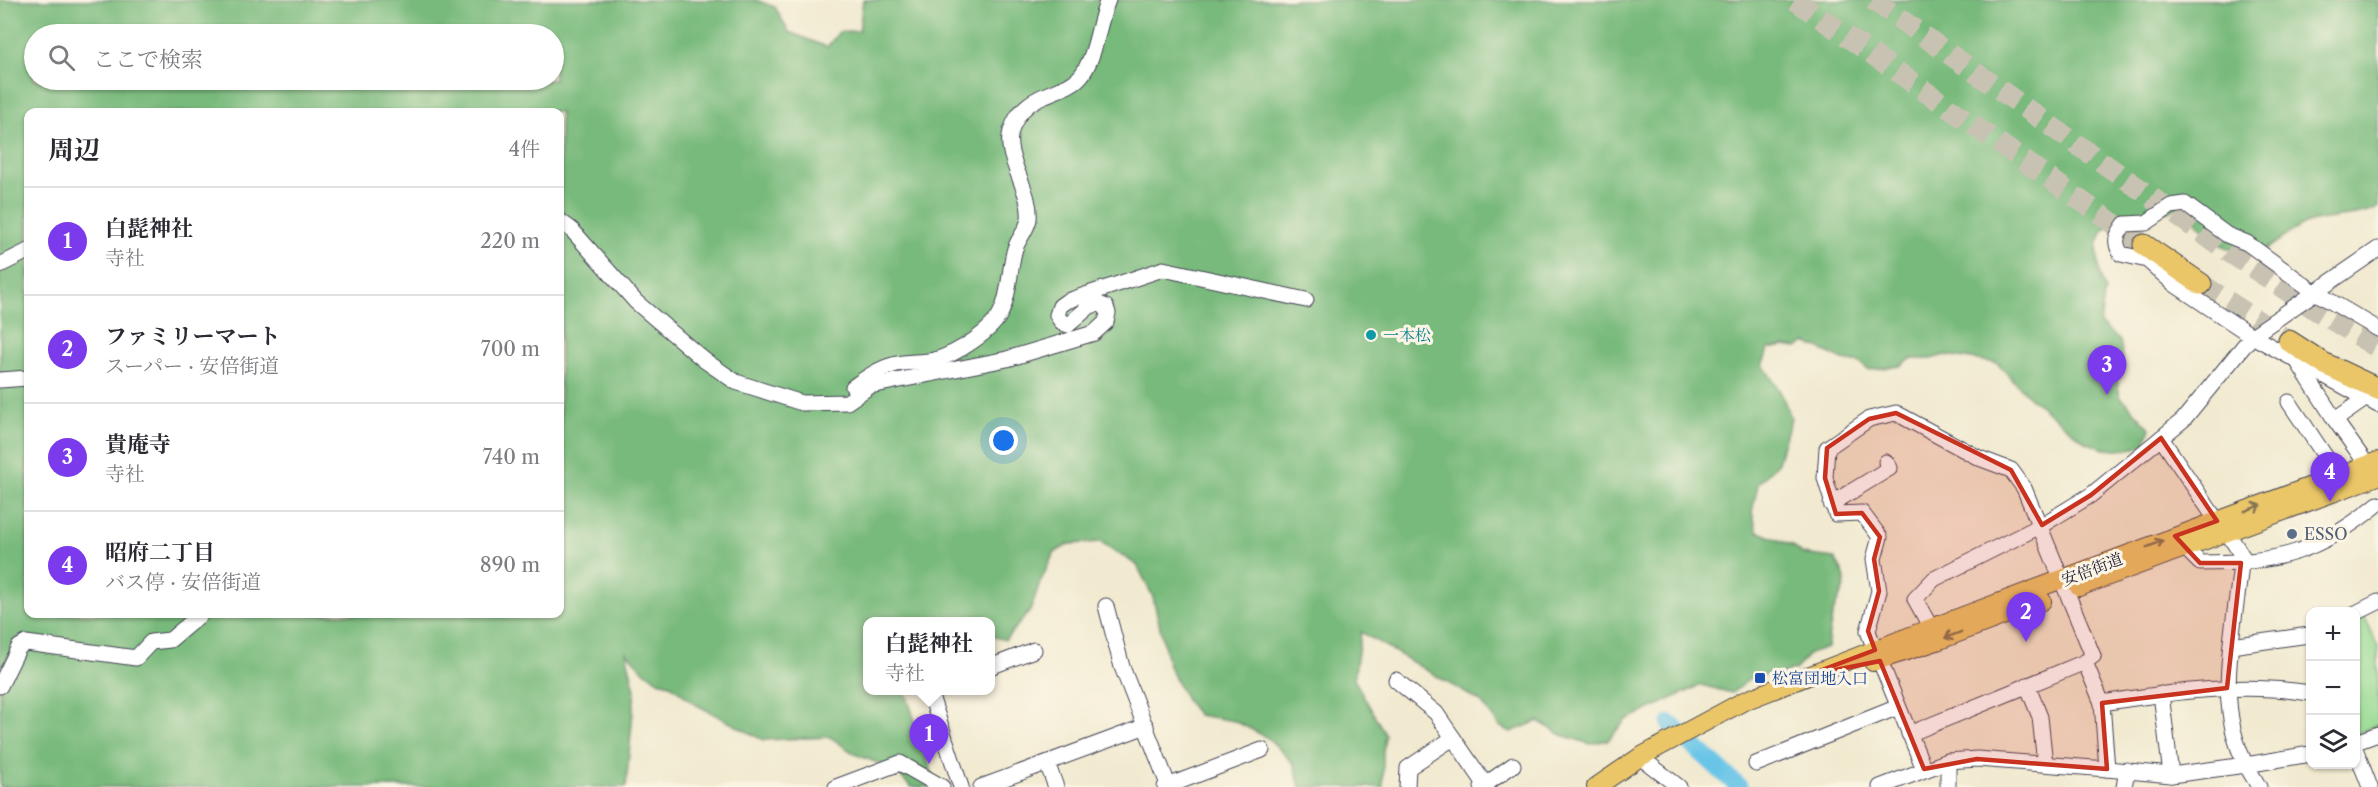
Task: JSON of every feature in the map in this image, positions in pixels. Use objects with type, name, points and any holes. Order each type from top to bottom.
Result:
[{"type":"highway","points":[[2144,245],[2200,284]]},
{"type":"highway","points":[[2289,341],[2374,398]]},
{"type":"main road","name":"安倍街道","points":[[1877,655],[1931,628],[2185,548],[2222,527],[2339,477],[2374,468]]},
{"type":"main road","name":"安倍街道","points":[[1596,787],[1640,757],[1744,701],[1806,676],[1877,655],[2065,586],[2374,468]]},
{"type":"street","points":[[837,400],[872,374],[894,364],[936,360],[992,327],[1008,296],[1014,250],[1029,221],[1028,199],[1010,148],[1010,133],[1014,122],[1030,103],[1049,92],[1068,86],[1083,74],[1108,0]]},
{"type":"street","points":[[2374,398],[2298,362],[2252,336],[2174,284],[2147,260],[2121,254],[2116,246],[2116,236],[2125,224],[2146,223],[2171,206],[2186,204],[2227,235],[2247,243],[2313,291],[2378,329]]},
{"type":"street","points":[[564,224],[636,302],[704,360],[736,382],[802,403],[837,400],[847,402],[870,386],[1007,359],[1094,333],[1106,322],[1108,313],[1106,307],[1099,304],[1090,306],[1068,325],[1062,323],[1057,315],[1060,306],[1067,301],[1163,269],[1306,300]]},
{"type":"street","points":[[1931,628],[1915,599],[1934,579],[2042,525],[2091,495],[2190,414],[2252,336],[2313,291],[2378,250]]},
{"type":"street","points":[[0,265],[24,253]]},
{"type":"street","points":[[2298,362],[2336,420],[2374,468]]},
{"type":"street","points":[[0,380],[24,378]]},
{"type":"street","points":[[2336,420],[2374,398]]},
{"type":"street","points":[[2289,402],[2339,477]]},
{"type":"street","points":[[1909,734],[2085,662],[2092,656],[2042,525],[2024,488],[2011,470],[1979,458],[1896,413],[1869,419],[1827,448],[1825,478],[1831,504],[1836,514],[1862,513],[1880,537],[1874,559],[1879,591],[1868,631],[1909,734],[1924,769]]},
{"type":"street","points":[[2161,438],[2222,527],[2243,563],[2231,646],[2227,688],[2228,715],[2246,765],[2259,787]]},
{"type":"street","points":[[1831,504],[1890,468],[1886,462]]},
{"type":"street","points":[[2185,548],[2200,563],[2243,563],[2278,558],[2312,547],[2337,534],[2378,504]]},
{"type":"street","points":[[2360,611],[2378,602]]},
{"type":"street","points":[[1106,606],[1122,667],[1168,787],[1262,750]]},
{"type":"street","points":[[0,686],[19,647],[26,643],[136,658],[151,642],[170,640],[196,618]]},
{"type":"street","points":[[2231,646],[2306,637]]},
{"type":"street","points":[[995,665],[1034,650]]},
{"type":"street","points":[[2085,662],[2102,703],[2107,769]]},
{"type":"street","points":[[1396,680],[1436,713],[1485,786],[1513,765]]},
{"type":"street","points":[[2027,685],[2040,717],[2044,764]]},
{"type":"street","points":[[2102,703],[2161,694],[2227,688],[2283,689],[2306,692]]},
{"type":"street","points":[[2161,694],[2171,775]]},
{"type":"street","points":[[931,695],[961,787]]},
{"type":"street","points":[[1756,764],[1898,706]]},
{"type":"street","points":[[981,787],[1146,726]]},
{"type":"street","points":[[2360,740],[2378,734]]},
{"type":"street","points":[[1407,787],[1408,768],[1453,738]]},
{"type":"street","points":[[1880,787],[1948,761],[1977,759],[2171,775],[2306,755]]},
{"type":"street","points":[[1640,757],[1679,787]]},
{"type":"street","points":[[1947,787],[1948,761]]},
{"type":"street","points":[[836,787],[900,763],[942,787]]},
{"type":"street","points":[[1047,763],[1056,787]]},
{"type":"street","points":[[2360,763],[2370,787]]},
{"type":"street","points":[[2124,787],[2127,770]]},
{"type":"highlighted area","points":[[1896,413],[2011,470],[2042,525],[2091,495],[2161,438],[2217,521],[2175,536],[2200,563],[2241,563],[2227,688],[2102,703],[2107,769],[1977,759],[1924,769],[1880,661],[1806,676],[1875,650],[1868,631],[1879,591],[1874,559],[1880,537],[1862,513],[1836,514],[1825,478],[1827,448],[1869,419]]},
{"type":"green space","points":[[0,0],[756,0],[775,7],[789,32],[827,47],[839,32],[859,31],[863,0],[2378,0],[2378,208],[2362,214],[2305,224],[2260,251],[2247,253],[2234,251],[2212,238],[2183,206],[2160,213],[2119,220],[2103,231],[2097,245],[2099,272],[2105,290],[2100,324],[2120,341],[2123,358],[2117,381],[2120,396],[2150,428],[2145,444],[2136,448],[2118,450],[2104,449],[2086,442],[2030,398],[1997,363],[1945,355],[1931,359],[1911,359],[1900,366],[1868,370],[1861,363],[1843,360],[1806,342],[1797,348],[1784,346],[1768,349],[1763,365],[1781,393],[1791,418],[1778,462],[1758,484],[1752,512],[1757,531],[1793,546],[1802,554],[1834,558],[1845,579],[1844,589],[1833,614],[1827,648],[1809,654],[1796,669],[1777,676],[1756,674],[1732,693],[1701,685],[1626,720],[1608,740],[1590,744],[1562,735],[1538,721],[1511,732],[1499,726],[1481,702],[1361,632],[1354,679],[1385,734],[1383,787],[1300,787],[1294,764],[1268,738],[1235,721],[1198,715],[1186,700],[1169,666],[1153,597],[1137,565],[1101,542],[1069,544],[1054,553],[1030,611],[1005,640],[995,637],[995,617],[863,617],[863,695],[906,695],[937,787],[911,787],[893,769],[855,754],[830,737],[763,740],[695,704],[670,684],[658,681],[642,669],[626,652],[635,690],[626,787],[0,787]]},
{"type":"green space","points":[[2364,615],[2378,647],[2378,725],[2360,732],[2360,661],[2360,616]]},
{"type":"waterway","points":[[1670,724],[1739,787]]},
{"type":"tunnel","points":[[1795,0],[2144,245]]},
{"type":"tunnel","points":[[1873,0],[2223,248],[2378,348]]},
{"type":"tunnel","points":[[2201,284],[2289,341]]},
{"type":"place","name":"一本松","points":[[1371,335]]},
{"type":"place","name":"貴庵寺","points":[[2107,395]]},
{"type":"place","name":"昭府二丁目","points":[[2330,502]]},
{"type":"place","name":"ESSO","points":[[2292,534]]},
{"type":"place","name":"ファミリーマート","points":[[2026,642]]},
{"type":"place","name":"松富団地入口","points":[[1760,678]]},
{"type":"place","name":"白髭神社","points":[[929,764]]}]
